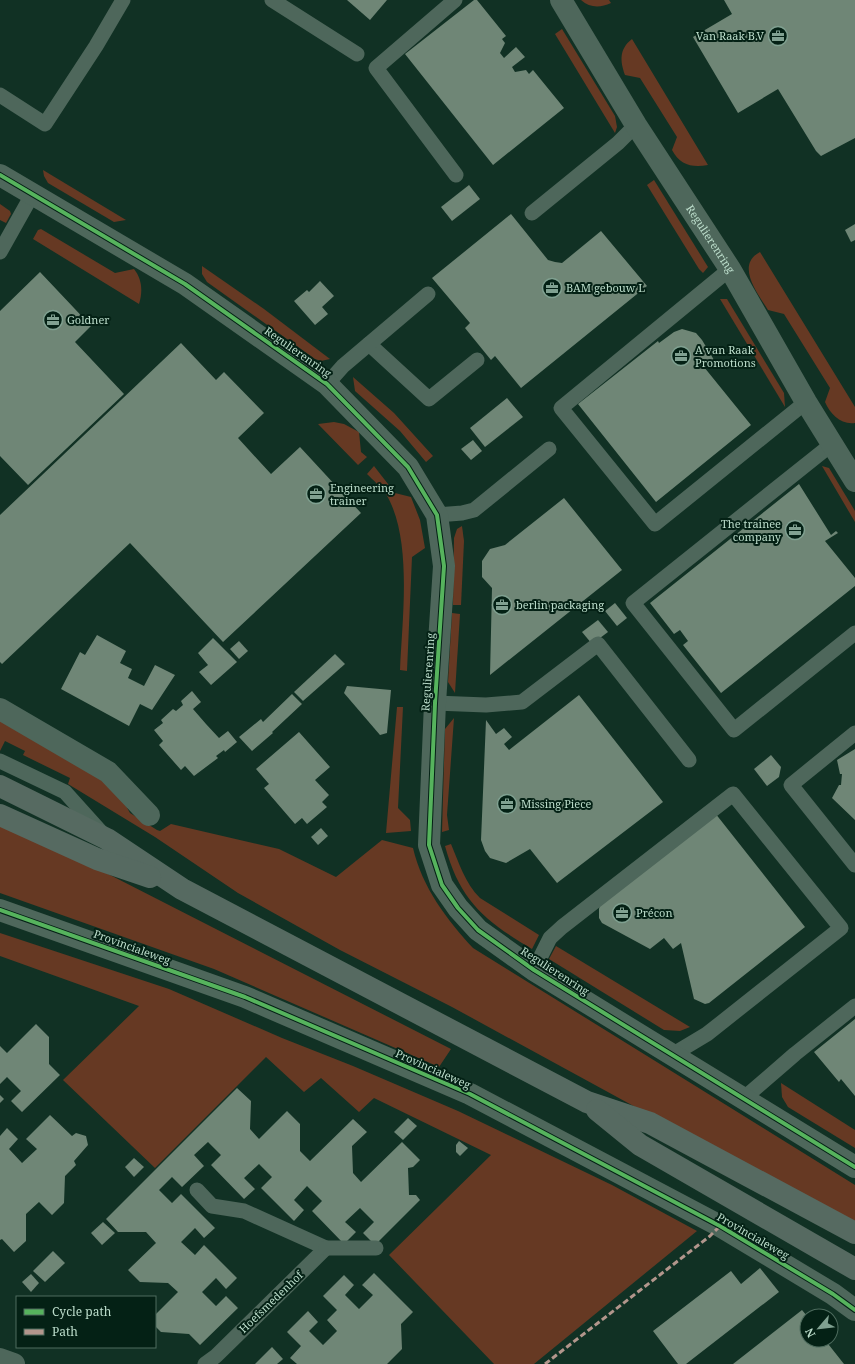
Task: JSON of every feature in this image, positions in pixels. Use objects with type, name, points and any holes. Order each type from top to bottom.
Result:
[{"type":"street","name":"Regulierenring","points":[[561,0],[636,125],[730,269],[806,402],[855,481]]},
{"type":"street","name":"Regulierenring","points":[[0,175],[185,284],[327,384],[408,467],[437,515],[444,566],[435,703],[429,845],[442,885],[458,908],[478,930],[534,970],[855,1167]]},
{"type":"street","points":[[0,709],[108,772],[149,815]]},
{"type":"street","name":"Provincialeweg","points":[[0,786],[107,839],[182,888],[587,1102],[650,1123],[855,1233]]},
{"type":"street","name":"Provincialeweg","points":[[0,815],[97,859],[182,888]]},
{"type":"street","name":"Provincialeweg","points":[[0,910],[245,997],[470,1094],[720,1226],[833,1294],[855,1310]]},
{"type":"street","name":"Provincialeweg","points":[[587,1102],[640,1145],[855,1269]]},
{"type":"street","points":[[0,1359],[14,1364]]},
{"type":"lane","points":[[0,95],[45,124],[96,46],[123,0]]},
{"type":"lane","points":[[272,0],[357,54]]},
{"type":"lane","points":[[455,0],[376,68],[456,175]]},
{"type":"lane","points":[[532,213],[618,143],[636,125]]},
{"type":"lane","points":[[0,252],[32,195]]},
{"type":"lane","points":[[730,269],[561,408],[655,524],[806,402]]},
{"type":"lane","points":[[327,384],[343,366],[428,294]]},
{"type":"lane","points":[[369,344],[429,399],[477,360]]},
{"type":"lane","points":[[832,444],[633,603],[734,730],[855,633]]},
{"type":"lane","points":[[437,515],[462,513],[474,510],[549,450]]},
{"type":"lane","points":[[435,703],[486,705],[522,702],[598,644],[689,760]]},
{"type":"lane","points":[[855,733],[791,785],[855,865]]},
{"type":"lane","points":[[0,761],[65,792],[107,839]]},
{"type":"lane","points":[[534,970],[550,938],[562,927],[733,794],[841,928],[707,1034],[672,1055]]},
{"type":"lane","points":[[743,1099],[795,1054],[855,1006]]},
{"type":"lane","points":[[197,1190],[212,1206],[244,1211],[326,1248],[376,1248]]},
{"type":"lane","name":"Hoefsmedenhof","points":[[215,1361],[326,1248]]},
{"type":"shaded area","points":[[581,0],[609,0],[611,3],[603,6],[592,6]]},
{"type":"shaded area","points":[[562,29],[615,116],[617,127],[615,133],[555,34]]},
{"type":"shaded area","points":[[632,39],[708,165],[692,166],[683,162],[675,155],[672,150],[677,137],[640,78],[625,75],[622,65],[622,56],[625,47]]},
{"type":"shaded area","points":[[43,170],[126,220],[114,222],[48,183],[44,176]]},
{"type":"shaded area","points":[[654,180],[708,267],[703,273],[699,269],[647,185]]},
{"type":"shaded area","points":[[0,204],[10,211],[11,214],[6,223],[0,220]]},
{"type":"shaded area","points":[[41,229],[115,273],[134,269],[139,277],[141,285],[139,304],[33,239],[38,230]]},
{"type":"shaded area","points":[[760,252],[855,407],[855,423],[845,422],[837,418],[830,411],[825,402],[830,388],[784,314],[768,310],[754,288],[749,272],[749,264]]},
{"type":"shaded area","points":[[202,266],[264,309],[330,359],[321,361],[315,359],[207,282],[202,274]]},
{"type":"shaded area","points":[[720,299],[727,299],[784,393],[785,407]]},
{"type":"shaded area","points":[[353,377],[394,413],[433,456],[426,462],[400,431],[355,391]]},
{"type":"shaded area","points":[[334,422],[344,424],[359,432],[361,452],[367,457],[358,465],[318,424]]},
{"type":"shaded area","points":[[374,466],[395,493],[411,497],[420,520],[425,548],[412,557],[407,671],[400,670],[404,580],[400,533],[394,512],[386,494],[367,474]]},
{"type":"shaded area","points":[[822,466],[829,468],[855,511],[855,522]]},
{"type":"shaded area","points":[[462,526],[464,541],[461,605],[453,605],[454,538],[457,529]]},
{"type":"shaded area","points":[[452,613],[460,614],[455,693],[448,682]]},
{"type":"shaded area","points":[[397,707],[403,707],[398,808],[410,820],[411,831],[386,833]]},
{"type":"shaded area","points":[[454,718],[447,815],[449,830],[442,832],[445,729]]},
{"type":"shaded area","points":[[0,719],[96,770],[120,795],[130,813],[160,831],[171,824],[279,849],[336,877],[382,840],[413,848],[417,862],[429,889],[445,914],[473,948],[855,1185],[855,1227],[452,1007],[340,950],[238,893],[155,837],[68,784],[70,778],[23,755],[25,751],[5,741],[0,751]]},
{"type":"shaded area","points":[[0,825],[67,853],[451,1049],[439,1067],[214,969],[0,893]]},
{"type":"shaded area","points":[[451,844],[466,879],[480,898],[539,935],[532,949],[501,929],[476,908],[458,881],[451,865],[445,846]]},
{"type":"shaded area","points":[[0,933],[169,989],[282,1038],[353,1066],[458,1111],[612,1185],[697,1231],[534,1364],[494,1364],[389,1255],[491,1155],[374,1098],[359,1112],[321,1078],[304,1092],[266,1057],[155,1168],[63,1080],[139,1006],[0,956]]},
{"type":"shaded area","points":[[556,946],[690,1027],[680,1031],[664,1030],[549,959]]},
{"type":"shaded area","points":[[781,1083],[855,1130],[855,1148],[788,1107],[782,1097]]},
{"type":"building","points":[[347,0],[387,0],[370,20]]},
{"type":"building","points":[[474,0],[477,0],[506,36],[502,39],[505,43],[500,53],[504,58],[516,47],[525,57],[512,67],[515,72],[526,70],[529,74],[533,70],[564,108],[493,165],[405,54]]},
{"type":"building","points":[[724,0],[855,0],[855,138],[821,156],[816,151],[778,89],[738,113],[693,37],[732,14]]},
{"type":"building","points":[[469,185],[480,199],[452,221],[441,207]]},
{"type":"building","points":[[511,214],[548,260],[555,262],[562,263],[601,231],[647,286],[521,388],[495,356],[491,360],[465,328],[470,323],[432,278]]},
{"type":"building","points":[[855,224],[855,240],[851,242],[845,230]]},
{"type":"building","points":[[40,272],[91,326],[75,342],[124,394],[28,485],[0,456],[0,311]]},
{"type":"building","points":[[320,281],[334,296],[322,307],[328,314],[315,325],[294,301],[307,290],[309,292]]},
{"type":"building","points":[[682,329],[696,333],[702,340],[714,360],[704,367],[751,425],[656,502],[578,404],[658,341],[659,343],[674,332]]},
{"type":"building","points":[[181,343],[216,380],[224,372],[264,413],[238,438],[271,474],[300,447],[361,513],[223,642],[130,543],[2,664],[0,662],[0,515]]},
{"type":"building","points":[[507,398],[523,417],[485,447],[470,428]]},
{"type":"building","points":[[473,440],[482,451],[471,460],[461,449]]},
{"type":"building","points":[[799,484],[831,535],[836,531],[838,533],[825,541],[855,578],[855,586],[721,693],[683,645],[688,641],[680,630],[674,634],[650,603]]},
{"type":"building","points":[[564,498],[622,570],[490,675],[492,588],[482,577],[482,561],[490,549],[505,545]]},
{"type":"building","points":[[615,603],[627,618],[617,626],[605,611]]},
{"type":"building","points":[[598,620],[608,632],[592,644],[582,632]]},
{"type":"building","points":[[97,635],[126,651],[120,663],[132,669],[128,678],[144,686],[155,665],[175,675],[152,710],[140,704],[129,726],[61,689],[80,652],[85,655]]},
{"type":"building","points":[[213,638],[237,662],[211,685],[199,672],[208,665],[198,653]]},
{"type":"building","points":[[239,641],[248,651],[239,659],[230,649]]},
{"type":"building","points":[[335,654],[345,664],[303,701],[294,692]]},
{"type":"building","points":[[347,686],[391,690],[387,733],[380,735],[344,693]]},
{"type":"building","points":[[192,691],[201,702],[193,709],[206,724],[219,738],[228,731],[237,742],[225,752],[224,750],[216,756],[218,758],[194,776],[185,766],[181,770],[159,745],[163,741],[154,730],[163,723],[161,720],[173,709],[176,711],[183,705],[181,701]]},
{"type":"building","points":[[292,694],[302,704],[272,732],[273,733],[252,751],[239,737],[261,719],[263,722]]},
{"type":"building","points":[[579,695],[663,802],[557,883],[530,849],[506,863],[490,858],[485,851],[481,840],[486,720],[496,734],[504,728],[512,737],[504,744],[509,750]]},
{"type":"building","points":[[299,732],[330,767],[315,780],[329,795],[322,802],[327,807],[307,824],[302,818],[295,824],[264,788],[269,784],[256,769]]},
{"type":"building","points":[[855,749],[855,820],[832,798],[839,785],[841,785],[842,774],[840,774],[837,760]]},
{"type":"building","points":[[771,755],[781,767],[779,777],[767,786],[754,769]]},
{"type":"building","points":[[715,813],[805,927],[709,1003],[705,1004],[694,999],[681,943],[673,949],[664,938],[650,949],[602,923],[599,918],[599,909],[600,905]]},
{"type":"building","points":[[321,828],[328,836],[318,845],[311,837]]},
{"type":"building","points":[[855,1019],[855,1096],[841,1079],[839,1082],[814,1052]]},
{"type":"building","points":[[36,1024],[49,1037],[49,1064],[60,1075],[22,1112],[11,1101],[21,1091],[7,1077],[0,1084],[0,1046],[7,1053]]},
{"type":"building","points":[[237,1088],[251,1101],[250,1129],[259,1139],[287,1111],[300,1124],[300,1151],[310,1161],[353,1119],[367,1132],[352,1146],[353,1173],[361,1182],[402,1142],[420,1160],[413,1167],[408,1168],[409,1195],[416,1195],[420,1200],[375,1245],[363,1233],[374,1222],[360,1208],[345,1222],[356,1232],[344,1244],[312,1211],[322,1201],[307,1186],[294,1200],[304,1210],[294,1221],[261,1188],[272,1177],[259,1164],[244,1178],[255,1189],[244,1199],[211,1165],[221,1155],[208,1142],[194,1155],[204,1166],[182,1187],[172,1177],[159,1190],[172,1203],[181,1194],[215,1228],[204,1238],[195,1228],[181,1242],[195,1255],[204,1245],[237,1278],[226,1289],[216,1278],[202,1292],[216,1306],[226,1296],[238,1308],[200,1345],[189,1334],[161,1332],[156,1327],[156,1314],[178,1292],[168,1283],[140,1282],[128,1270],[156,1243],[146,1232],[118,1232],[106,1219]]},
{"type":"building","points":[[0,1095],[4,1099],[0,1103]]},
{"type":"building","points":[[50,1115],[72,1136],[76,1133],[86,1136],[88,1145],[74,1161],[76,1165],[65,1176],[64,1203],[52,1215],[39,1202],[26,1214],[26,1241],[14,1252],[2,1239],[0,1240],[0,1136],[7,1128],[18,1139],[9,1149],[22,1163],[37,1149],[26,1139]]},
{"type":"building","points":[[408,1118],[417,1126],[403,1140],[394,1132]]},
{"type":"building","points":[[459,1141],[468,1148],[460,1156],[456,1152],[456,1145]]},
{"type":"building","points":[[134,1158],[144,1167],[134,1177],[125,1167]]},
{"type":"building","points":[[103,1222],[115,1233],[102,1245],[91,1233]]},
{"type":"building","points":[[53,1251],[65,1263],[45,1282],[33,1271]]},
{"type":"building","points":[[760,1268],[779,1292],[686,1364],[678,1364],[653,1331],[731,1271],[741,1284]]},
{"type":"building","points":[[374,1273],[413,1312],[401,1324],[402,1349],[387,1364],[297,1364],[290,1358],[301,1346],[287,1332],[308,1311],[318,1322],[309,1331],[323,1345],[337,1331],[327,1320],[337,1310],[323,1296],[344,1275],[354,1285],[345,1295],[359,1309],[373,1295],[362,1285]]},
{"type":"building","points":[[31,1274],[39,1283],[31,1292],[22,1282]]},
{"type":"building","points":[[799,1312],[799,1348],[831,1348],[844,1364],[733,1364]]},
{"type":"building","points":[[272,1347],[283,1359],[277,1364],[255,1364]]},
{"type":"marked path","points":[[545,1364],[710,1236],[720,1226]]},
{"type":"cycle path","points":[[0,175],[185,284],[327,384],[408,467],[437,515],[444,566],[435,703],[429,845],[442,885],[458,908],[478,930],[534,970],[855,1167]]},
{"type":"cycle path","points":[[0,910],[245,997],[470,1094],[720,1226],[833,1294],[855,1310]]},
{"type":"place","name":"Van Raak B.V","points":[[778,36]]},
{"type":"place","name":"BAM gebouw L","points":[[552,288]]},
{"type":"place","name":"Goldner","points":[[53,320]]},
{"type":"place","name":"A van Raak Promotions","points":[[681,356]]},
{"type":"place","name":"Engineering trainer","points":[[316,494]]},
{"type":"place","name":"The trainee company","points":[[795,530]]},
{"type":"place","name":"berlin packaging","points":[[502,605]]},
{"type":"place","name":"Missing Piece","points":[[507,804]]},
{"type":"place","name":"Précon","points":[[622,913]]}]
